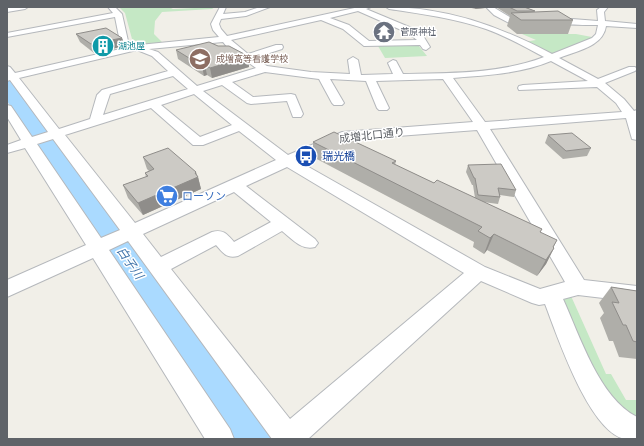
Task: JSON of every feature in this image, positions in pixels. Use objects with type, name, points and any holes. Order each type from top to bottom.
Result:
[{"type":"street","points":[[7,10],[24,7]]},
{"type":"street","points":[[223,7],[215,24],[217,30],[231,46],[264,69]]},
{"type":"street","points":[[218,17],[246,14],[267,7]]},
{"type":"street","points":[[368,7],[225,39],[139,48],[9,75],[56,134],[130,233],[158,267],[288,439],[478,272]]},
{"type":"street","points":[[388,7],[449,16],[474,23],[504,33],[553,58],[598,84],[620,100],[634,115],[637,136]]},
{"type":"street","points":[[411,7],[419,11]]},
{"type":"street","points":[[474,23],[518,22],[497,13],[489,7]]},
{"type":"street","points":[[605,7],[600,12],[606,23]]},
{"type":"street","points":[[359,9],[411,31],[418,36],[429,50]]},
{"type":"street","points":[[7,35],[115,11],[124,42],[156,54],[196,91],[286,161],[478,272],[539,297],[578,287],[637,294]]},
{"type":"street","points":[[321,17],[346,28],[367,44],[423,42]]},
{"type":"street","points":[[541,19],[556,22],[606,23],[637,27]]},
{"type":"street","points":[[7,149],[264,69],[322,76],[356,78],[446,76],[503,71],[535,64],[553,58],[595,40],[606,23]]},
{"type":"street","points":[[247,57],[279,47]]},
{"type":"street","points":[[353,60],[356,78]]},
{"type":"street","points":[[393,63],[400,78]]},
{"type":"street","points":[[523,88],[598,84],[635,68]]},
{"type":"street","points":[[95,122],[102,94],[175,72]]},
{"type":"street","points":[[322,76],[338,103]]},
{"type":"street","points":[[446,76],[481,125],[578,287]]},
{"type":"street","points":[[370,78],[384,108]]},
{"type":"street","points":[[224,82],[251,101],[291,97],[297,114]]},
{"type":"street","points":[[153,104],[198,142],[242,126]]},
{"type":"street","points":[[7,108],[99,247],[220,439]]},
{"type":"street","name":"成増北口通り","points":[[7,289],[342,136],[634,115]]},
{"type":"street","points":[[235,184],[309,243]]},
{"type":"street","points":[[158,267],[218,236],[232,251],[282,223]]},
{"type":"street","points":[[551,294],[588,380],[605,407],[620,422],[637,431]]},
{"type":"green space","points":[[119,7],[169,7],[173,9],[215,7],[212,9],[162,12],[155,21],[154,34],[163,43],[146,46],[132,39],[125,13]]},
{"type":"green space","points":[[522,34],[576,34],[592,37],[571,49],[553,54],[539,50],[524,42],[536,40]]},
{"type":"green space","points":[[418,45],[427,56],[385,58],[378,46]]},
{"type":"green space","points":[[571,296],[606,374],[611,374],[626,400],[637,400],[637,422],[604,397],[560,300]]},
{"type":"water","name":"白子川","points":[[7,74],[278,439],[233,439],[7,101]]},
{"type":"building","points":[[509,7],[524,7],[535,11],[517,11]]},
{"type":"building","points":[[558,11],[573,20],[521,20],[511,13]]},
{"type":"building","points":[[106,28],[122,38],[91,44],[76,34]]},
{"type":"building","points":[[209,42],[218,46],[229,46],[248,57],[210,68],[205,65],[202,66],[176,50]]},
{"type":"building","points":[[334,132],[396,161],[392,163],[434,183],[437,180],[542,229],[540,232],[557,240],[553,247],[554,248],[546,260],[494,234],[490,238],[478,231],[482,227],[313,142]]},
{"type":"building","points":[[572,133],[591,148],[566,151],[548,135]]},
{"type":"building","points":[[168,148],[196,172],[195,173],[198,177],[138,203],[123,185],[148,176],[145,173],[154,169],[143,157]]},
{"type":"building","points":[[501,164],[516,190],[498,188],[500,197],[478,195],[475,178],[468,165]]},
{"type":"building","points":[[611,287],[637,291],[637,342],[633,341],[626,325],[623,325],[612,302],[619,303]]},
{"type":"place","name":"菅原神社","points":[[384,32]]},
{"type":"place","name":"湖池屋","points":[[103,46]]},
{"type":"place","name":"成増高等看護学校","points":[[200,59]]},
{"type":"place","name":"瑞光橋","points":[[306,156]]},
{"type":"place","name":"ローソン","points":[[167,196]]}]
